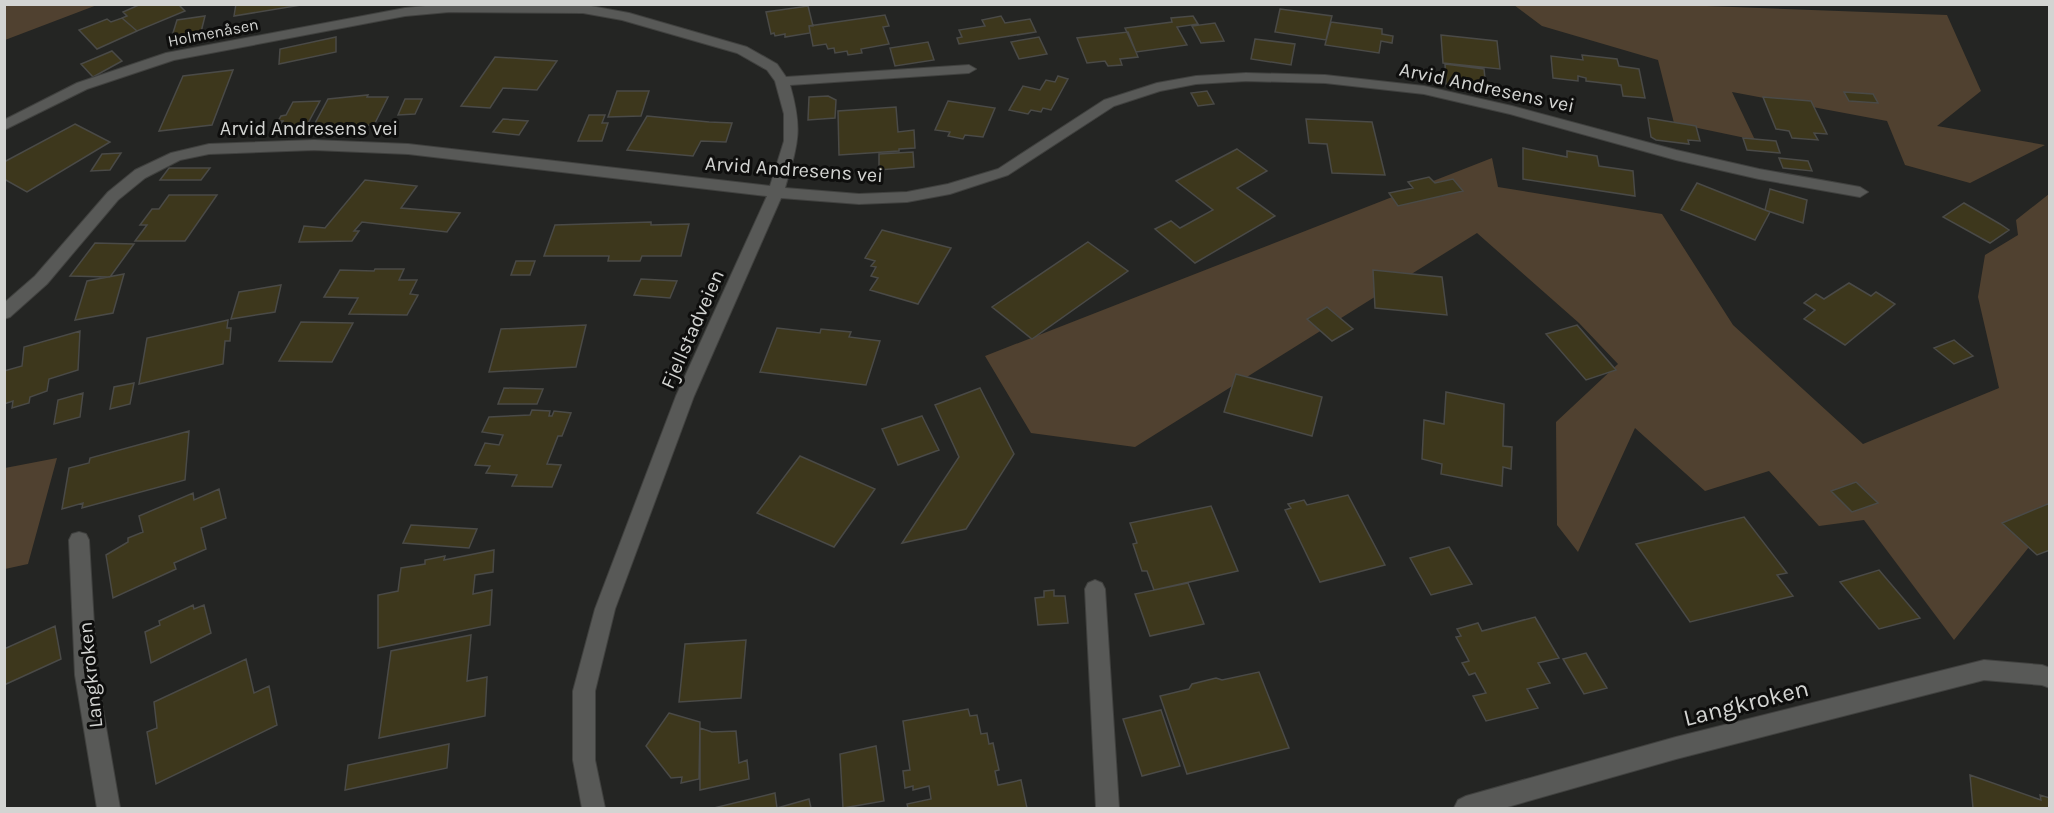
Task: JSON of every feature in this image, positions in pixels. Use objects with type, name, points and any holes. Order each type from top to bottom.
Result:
[{"type":"street","points":[[584,7],[624,16],[742,50],[772,67],[782,81],[969,69]]},
{"type":"street","name":"Holmenåsen","points":[[4,126],[82,86],[171,56],[405,12],[449,8],[584,7]]},
{"type":"street","name":"Arvid Andresens vei","points":[[4,313],[41,280],[113,196],[140,174],[176,156],[209,149],[314,145],[408,149],[776,192],[859,199],[907,197],[950,189],[1003,172],[1109,104],[1157,87],[1196,80],[1246,77],[1325,79],[1424,90],[1512,110],[1676,155],[1759,174],[1860,192]]},
{"type":"street","name":"Fjellstadveien","points":[[593,808],[584,760],[584,691],[605,609],[685,396],[776,192],[791,141],[791,114],[782,81]]},
{"type":"street","name":"Langkroken","points":[[79,540],[86,675],[109,808]]},
{"type":"street","points":[[1095,589],[1108,808]]},
{"type":"street","name":"Langkroken","points":[[1466,808],[1676,748],[1984,670],[2046,677]]},
{"type":"shaded area","points":[[5,4],[97,4],[97,5],[5,40]]},
{"type":"shaded area","points":[[1514,5],[1680,5],[1947,15],[1981,91],[1937,126],[2045,145],[1970,183],[1905,165],[1887,121],[1732,92],[1755,140],[1674,123],[1658,60],[1542,26]]},
{"type":"shaded area","points":[[1492,158],[1498,187],[1662,214],[1733,325],[1863,444],[1999,388],[1978,297],[1985,255],[2018,235],[2016,220],[2049,194],[2049,530],[2041,532],[1954,640],[1864,520],[1819,526],[1769,471],[1705,491],[1635,428],[1578,552],[1557,525],[1556,422],[1618,364],[1579,323],[1477,233],[1135,447],[1031,433],[985,356]]},
{"type":"shaded area","points":[[57,458],[28,564],[5,569],[5,468]]},
{"type":"building","points":[[141,4],[178,4],[185,11],[137,31],[122,18],[127,16],[123,12]]},
{"type":"building","points":[[236,4],[307,4],[234,16]]},
{"type":"building","points":[[808,6],[813,26],[809,26],[810,33],[785,37],[785,34],[775,36],[774,33],[771,34],[766,12]]},
{"type":"building","points":[[1280,9],[1332,16],[1326,40],[1275,32]]},
{"type":"building","points":[[885,15],[889,26],[883,27],[889,44],[861,49],[862,53],[848,55],[847,51],[835,53],[834,48],[828,49],[826,44],[813,46],[809,26]]},
{"type":"building","points":[[205,16],[201,32],[172,36],[177,20]]},
{"type":"building","points":[[1001,16],[1005,23],[1030,19],[1036,32],[959,44],[957,38],[962,37],[959,30],[985,26],[982,20]]},
{"type":"building","points":[[1193,16],[1198,24],[1177,27],[1187,45],[1136,52],[1125,28],[1172,22],[1171,18]]},
{"type":"building","points":[[122,18],[137,31],[97,49],[79,30],[107,19],[111,22]]},
{"type":"building","points":[[1331,22],[1382,29],[1382,34],[1393,36],[1392,43],[1381,41],[1379,53],[1325,45]]},
{"type":"building","points":[[1215,23],[1224,41],[1201,43],[1192,26]]},
{"type":"building","points":[[1128,32],[1138,57],[1120,59],[1122,65],[1108,66],[1105,61],[1087,63],[1077,38]]},
{"type":"building","points":[[1441,35],[1497,41],[1500,69],[1443,63]]},
{"type":"building","points":[[336,37],[336,52],[279,64],[280,49]]},
{"type":"building","points":[[1039,37],[1047,54],[1019,59],[1011,42]]},
{"type":"building","points":[[1255,39],[1295,44],[1291,65],[1251,59]]},
{"type":"building","points":[[928,42],[934,60],[895,66],[890,48]]},
{"type":"building","points":[[112,51],[122,61],[93,77],[81,64]]},
{"type":"building","points":[[1582,55],[1617,59],[1619,66],[1639,69],[1645,98],[1623,96],[1621,85],[1586,81],[1586,78],[1578,76],[1578,81],[1553,78],[1551,56],[1583,60]]},
{"type":"building","points":[[495,57],[557,61],[537,90],[503,88],[490,108],[461,106]]},
{"type":"building","points":[[1445,64],[1484,69],[1486,88],[1446,84]]},
{"type":"building","points":[[233,70],[212,125],[159,131],[183,76]]},
{"type":"building","points":[[1058,76],[1068,79],[1051,110],[1043,108],[1041,112],[1031,110],[1028,114],[1009,110],[1023,86],[1040,90],[1046,80],[1055,82]]},
{"type":"building","points":[[617,91],[649,91],[641,116],[608,117]]},
{"type":"building","points":[[1207,91],[1214,104],[1198,106],[1191,93]]},
{"type":"building","points":[[1844,92],[1873,94],[1878,103],[1849,101]]},
{"type":"building","points":[[368,95],[367,97],[388,97],[374,125],[313,127],[328,99]]},
{"type":"building","points":[[828,96],[836,100],[835,118],[808,120],[809,97]]},
{"type":"building","points":[[1763,97],[1811,101],[1827,134],[1814,133],[1818,140],[1792,138],[1789,131],[1776,129]]},
{"type":"building","points":[[405,99],[422,99],[415,114],[398,115]]},
{"type":"building","points":[[320,101],[307,125],[280,126],[283,121],[278,121],[281,116],[286,115],[293,102]]},
{"type":"building","points":[[948,101],[995,108],[983,137],[965,135],[963,139],[948,136],[950,132],[935,130]]},
{"type":"building","points":[[896,107],[898,132],[914,130],[915,148],[839,155],[838,111]]},
{"type":"building","points":[[589,115],[605,115],[602,123],[608,123],[602,141],[578,141]]},
{"type":"building","points":[[647,116],[732,123],[726,142],[701,141],[693,156],[627,150]]},
{"type":"building","points":[[1648,118],[1696,126],[1700,141],[1688,140],[1689,144],[1656,140],[1651,137]]},
{"type":"building","points":[[503,119],[528,121],[519,135],[493,132]]},
{"type":"building","points":[[1306,119],[1372,122],[1385,175],[1332,173],[1327,144],[1309,143]]},
{"type":"building","points":[[75,124],[110,142],[27,192],[4,179],[4,162]]},
{"type":"building","points":[[1743,138],[1776,141],[1780,153],[1747,150]]},
{"type":"building","points":[[1523,148],[1567,157],[1567,151],[1597,156],[1599,166],[1633,171],[1635,196],[1523,179]]},
{"type":"building","points":[[1237,149],[1267,171],[1237,188],[1275,216],[1195,263],[1155,229],[1171,221],[1180,228],[1213,210],[1176,181]]},
{"type":"building","points":[[913,152],[914,167],[879,170],[879,154]]},
{"type":"building","points":[[121,153],[110,170],[91,171],[102,154]]},
{"type":"building","points":[[1779,158],[1808,161],[1812,171],[1783,168]]},
{"type":"building","points":[[169,168],[210,168],[201,180],[160,180]]},
{"type":"building","points":[[1429,177],[1435,183],[1453,179],[1463,191],[1398,206],[1389,193],[1413,188],[1408,182]]},
{"type":"building","points":[[365,180],[417,186],[401,208],[460,213],[447,232],[362,222],[354,231],[359,231],[352,241],[299,242],[304,226],[325,228]]},
{"type":"building","points":[[1697,183],[1770,212],[1755,240],[1681,210]]},
{"type":"building","points":[[1770,189],[1807,200],[1803,223],[1765,210]]},
{"type":"building","points":[[169,195],[217,195],[185,241],[135,241],[147,225],[140,225],[152,209],[159,209]]},
{"type":"building","points":[[1964,203],[2009,230],[1990,243],[1943,217]]},
{"type":"building","points":[[651,222],[651,225],[689,224],[681,256],[642,256],[640,261],[608,261],[609,256],[544,256],[555,225]]},
{"type":"building","points":[[882,230],[951,248],[918,304],[870,290],[878,278],[871,276],[876,267],[871,266],[875,261],[865,258]]},
{"type":"building","points":[[1088,242],[1128,271],[1032,339],[992,307]]},
{"type":"building","points":[[95,243],[134,244],[110,277],[70,276]]},
{"type":"building","points":[[516,261],[535,261],[530,275],[511,275]]},
{"type":"building","points":[[375,269],[404,269],[399,280],[417,280],[410,294],[418,295],[407,315],[349,314],[358,298],[324,297],[340,270],[374,271]]},
{"type":"building","points":[[1373,270],[1442,277],[1447,315],[1375,308]]},
{"type":"building","points":[[124,274],[113,313],[75,320],[87,281]]},
{"type":"building","points":[[641,279],[677,281],[670,298],[634,295]]},
{"type":"building","points":[[1849,283],[1871,296],[1876,292],[1895,304],[1845,345],[1804,319],[1815,310],[1804,303],[1816,294],[1824,299]]},
{"type":"building","points":[[281,285],[275,312],[231,319],[239,292]]},
{"type":"building","points":[[1327,307],[1353,329],[1332,341],[1307,319]]},
{"type":"building","points":[[228,320],[227,328],[231,328],[230,341],[225,341],[223,364],[139,384],[147,338]]},
{"type":"building","points":[[301,322],[353,323],[332,362],[279,361]]},
{"type":"building","points":[[586,325],[576,367],[489,372],[501,329]]},
{"type":"building","points":[[1577,325],[1616,370],[1586,380],[1546,334]]},
{"type":"building","points":[[777,328],[820,333],[821,329],[851,332],[849,337],[880,341],[866,385],[760,372]]},
{"type":"building","points":[[80,331],[78,370],[49,379],[47,391],[30,397],[29,403],[12,408],[13,401],[4,404],[4,371],[22,366],[24,347]]},
{"type":"building","points":[[1954,340],[1973,356],[1954,364],[1934,348]]},
{"type":"building","points":[[1236,374],[1322,397],[1312,436],[1224,412]]},
{"type":"building","points":[[134,383],[130,404],[110,409],[114,387]]},
{"type":"building","points":[[504,388],[543,389],[537,404],[498,404]]},
{"type":"building","points":[[980,388],[1014,454],[966,529],[902,543],[959,457],[935,405]]},
{"type":"building","points":[[1446,392],[1504,404],[1503,446],[1512,447],[1511,469],[1503,467],[1502,486],[1441,474],[1442,464],[1422,459],[1424,420],[1444,424]]},
{"type":"building","points":[[83,393],[80,417],[54,424],[58,400]]},
{"type":"building","points":[[532,410],[550,411],[549,416],[552,416],[554,411],[571,413],[562,436],[558,436],[547,464],[561,465],[552,487],[512,486],[517,475],[486,473],[490,466],[475,465],[485,443],[499,445],[503,435],[482,432],[489,417],[530,415]]},
{"type":"building","points":[[922,416],[939,450],[898,465],[882,429]]},
{"type":"building","points":[[189,431],[185,480],[82,508],[83,503],[62,509],[69,468],[89,463],[90,458]]},
{"type":"building","points":[[800,456],[875,489],[834,547],[757,513]]},
{"type":"building","points":[[1856,482],[1878,503],[1852,512],[1831,491]]},
{"type":"building","points":[[219,489],[226,518],[201,528],[206,549],[174,563],[176,569],[113,598],[106,555],[128,542],[128,538],[143,532],[139,516],[193,493],[194,500]]},
{"type":"building","points":[[1348,495],[1385,565],[1320,582],[1285,510],[1291,508],[1288,504],[1304,500],[1307,505]]},
{"type":"building","points":[[2050,503],[2050,550],[2037,555],[2002,523]]},
{"type":"building","points":[[1211,506],[1238,571],[1154,590],[1147,571],[1142,571],[1133,544],[1137,543],[1130,523]]},
{"type":"building","points":[[1744,517],[1787,573],[1777,575],[1793,596],[1690,622],[1636,544]]},
{"type":"building","points":[[411,525],[477,529],[469,548],[403,543]]},
{"type":"building","points":[[1449,547],[1472,584],[1431,595],[1410,558]]},
{"type":"building","points":[[494,550],[493,572],[475,575],[473,594],[492,590],[490,625],[378,648],[378,595],[398,591],[401,568],[425,564],[425,560],[445,556],[444,560]]},
{"type":"building","points":[[1879,570],[1920,618],[1879,629],[1840,582]]},
{"type":"building","points":[[1188,583],[1204,624],[1150,636],[1135,594]]},
{"type":"building","points":[[1054,590],[1054,596],[1065,596],[1068,623],[1038,625],[1035,598],[1044,597],[1044,591]]},
{"type":"building","points":[[193,605],[194,609],[204,605],[211,633],[151,663],[145,632],[160,625],[159,621]]},
{"type":"building","points":[[1535,617],[1559,658],[1538,663],[1550,683],[1527,689],[1538,708],[1486,721],[1473,696],[1486,693],[1475,673],[1469,675],[1462,663],[1469,661],[1456,637],[1461,636],[1457,629],[1478,623],[1482,631]]},
{"type":"building","points":[[55,626],[61,659],[4,685],[4,649]]},
{"type":"building","points":[[471,635],[467,681],[487,677],[485,716],[379,738],[391,651]]},
{"type":"building","points":[[746,640],[741,698],[679,702],[685,644]]},
{"type":"building","points":[[1586,653],[1607,688],[1584,694],[1563,659]]},
{"type":"building","points":[[246,659],[254,693],[269,686],[277,725],[156,784],[147,732],[157,728],[154,702]]},
{"type":"building","points":[[1259,672],[1289,748],[1187,774],[1160,696],[1189,689],[1192,684],[1216,678],[1222,680]]},
{"type":"building","points":[[968,709],[970,716],[977,715],[981,734],[987,733],[989,744],[993,743],[999,770],[995,771],[998,785],[1021,780],[1027,808],[908,808],[907,804],[931,799],[929,786],[913,790],[913,786],[905,788],[903,771],[910,770],[903,721]]},
{"type":"building","points":[[1161,710],[1180,766],[1142,776],[1123,719]]},
{"type":"building","points":[[669,713],[700,722],[699,779],[681,783],[682,777],[671,778],[646,746]]},
{"type":"building","points":[[700,728],[712,732],[736,731],[739,763],[747,760],[749,779],[700,790]]},
{"type":"building","points":[[449,744],[447,768],[345,790],[348,765]]},
{"type":"building","points":[[876,746],[884,801],[843,808],[840,754]]},
{"type":"building","points":[[1970,775],[2041,800],[2040,795],[2050,798],[2050,808],[1973,808]]},
{"type":"building","points":[[775,793],[777,808],[714,808]]},
{"type":"building","points":[[809,799],[811,808],[777,808]]}]
